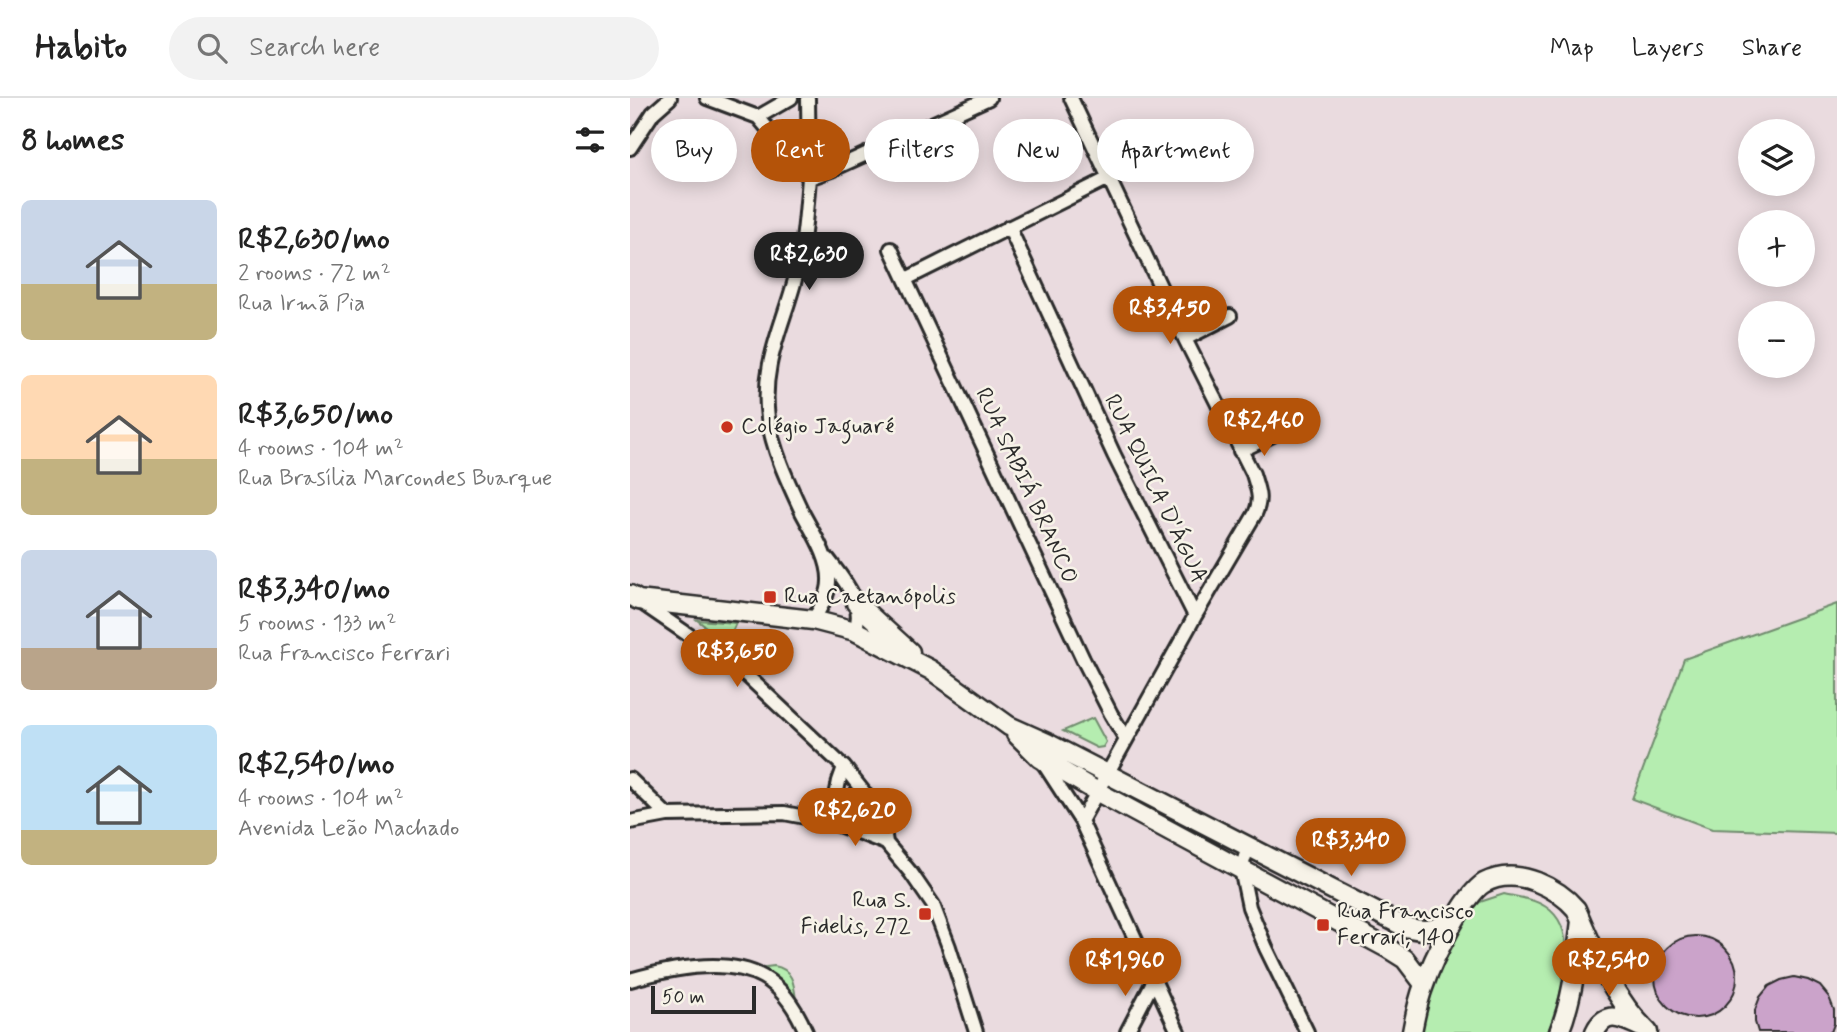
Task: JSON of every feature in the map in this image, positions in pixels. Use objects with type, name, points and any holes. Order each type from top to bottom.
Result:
[{"type":"main road","points":[[634,597],[813,620],[855,631],[931,670]]},
{"type":"main road","points":[[856,603],[931,670],[1009,726],[1040,758],[1389,949],[1405,959],[1424,984]]},
{"type":"main road","points":[[1009,726],[1405,927],[1421,931],[1434,930],[1456,918]]},
{"type":"main road","points":[[1412,1032],[1424,984],[1456,918],[1482,884],[1498,877],[1514,876],[1531,879],[1567,898],[1576,909],[1614,988],[1646,1030]]},
{"type":"main road","points":[[1559,1032],[1573,986],[1581,921]]},
{"type":"main road","points":[[1595,1032],[1602,1020],[1612,1017],[1646,1030]]},
{"type":"street","points":[[630,148],[653,113],[670,98]]},
{"type":"street","points":[[707,98],[758,117],[791,98]]},
{"type":"street","points":[[808,98],[808,119]]},
{"type":"street","points":[[850,161],[989,98]]},
{"type":"street","points":[[1071,98],[1097,153]]},
{"type":"street","points":[[809,182],[805,229],[795,281],[769,362],[766,393],[768,419],[776,453],[829,571],[827,594],[813,620]]},
{"type":"street","points":[[906,279],[1101,182]]},
{"type":"street","points":[[1081,821],[1255,514],[1259,502],[1253,474],[1111,182]]},
{"type":"street","name":"RUA QUICA D'ÁGUA","points":[[1009,227],[1114,456],[1195,616]]},
{"type":"street","name":"RUA SABIÁ BRANCO","points":[[891,249],[1083,659],[1126,738]]},
{"type":"street","points":[[1185,339],[1230,316]]},
{"type":"street","points":[[1240,451],[1273,435]]},
{"type":"street","points":[[823,554],[843,579],[856,603],[858,617],[855,631]]},
{"type":"street","points":[[634,597],[744,673],[844,767],[870,800],[883,823],[886,843]]},
{"type":"street","points":[[1040,758],[1081,821],[1178,1032]]},
{"type":"street","points":[[831,822],[844,767]]},
{"type":"street","points":[[630,779],[667,815]]},
{"type":"street","points":[[630,822],[667,815],[784,813],[831,822],[886,843],[933,905],[976,1032]]},
{"type":"street","points":[[1248,847],[1241,869],[1249,906],[1307,1032]]},
{"type":"street","points":[[630,980],[700,966],[742,970],[762,976],[774,985],[800,1016],[806,1032]]},
{"type":"street","points":[[1127,1032],[1154,980]]},
{"type":"green space","points":[[1837,604],[1837,833],[1712,829],[1632,799],[1684,659]]},
{"type":"green space","points":[[697,620],[736,623],[727,643]]},
{"type":"green space","points":[[1093,718],[1106,742],[1103,747],[1097,748],[1063,731]]},
{"type":"green space","points":[[1504,894],[1531,900],[1546,907],[1557,918],[1564,932],[1565,966],[1558,1002],[1548,1032],[1422,1032],[1422,1011],[1427,985],[1460,920],[1480,902]]},
{"type":"green space","points":[[774,966],[789,974],[796,1000],[782,986],[757,971]]},
{"type":"building","points":[[1696,936],[1712,940],[1725,948],[1733,961],[1737,977],[1733,993],[1725,1006],[1712,1014],[1696,1018],[1680,1014],[1667,1006],[1659,993],[1655,977],[1659,961],[1667,948],[1680,940]]},
{"type":"building","points":[[1794,977],[1820,986],[1829,997],[1834,1010],[1831,1032],[1758,1032],[1755,1010],[1760,997],[1769,986]]},
{"type":"place","name":"Colégio Jaguaré","points":[[727,427]]},
{"type":"place","name":"Rua Caetanópolis","points":[[770,597]]},
{"type":"place","name":"Rua S. Fidelis, 272","points":[[925,914]]},
{"type":"place","name":"Rua Francisco Ferrari, 140","points":[[1323,925]]}]
